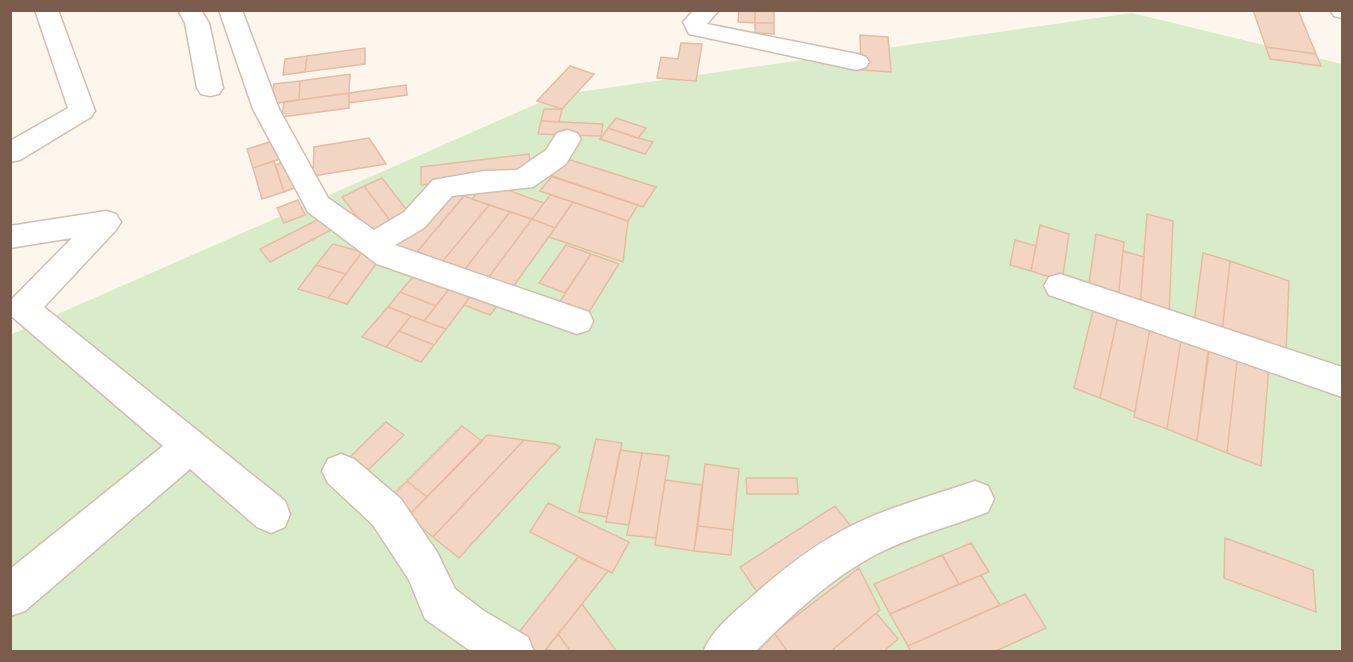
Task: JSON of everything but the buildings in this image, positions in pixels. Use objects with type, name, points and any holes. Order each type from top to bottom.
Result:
[{"type":"street","points":[[10,153],[82,111],[46,10]]},
{"type":"street","points":[[189,10],[197,23],[210,88]]},
{"type":"street","points":[[230,10],[266,109],[318,205],[388,256],[577,321]]},
{"type":"street","points":[[708,10],[695,22],[697,29],[858,62]]},
{"type":"street","points":[[372,244],[414,220],[443,186],[484,181],[523,180],[556,157],[567,139]]},
{"type":"street","points":[[10,237],[106,222],[23,308],[271,513]]},
{"type":"street","points":[[1060,286],[1342,382]]},
{"type":"street","points":[[10,596],[190,446]]},
{"type":"street","points":[[341,471],[387,512],[423,566],[440,604],[469,626],[513,651]]},
{"type":"street","points":[[724,651],[759,618],[819,568],[882,531],[975,499]]},
{"type":"green space","points":[[1132,13],[1342,64],[1342,651],[11,651],[10,335],[557,95]]}]
